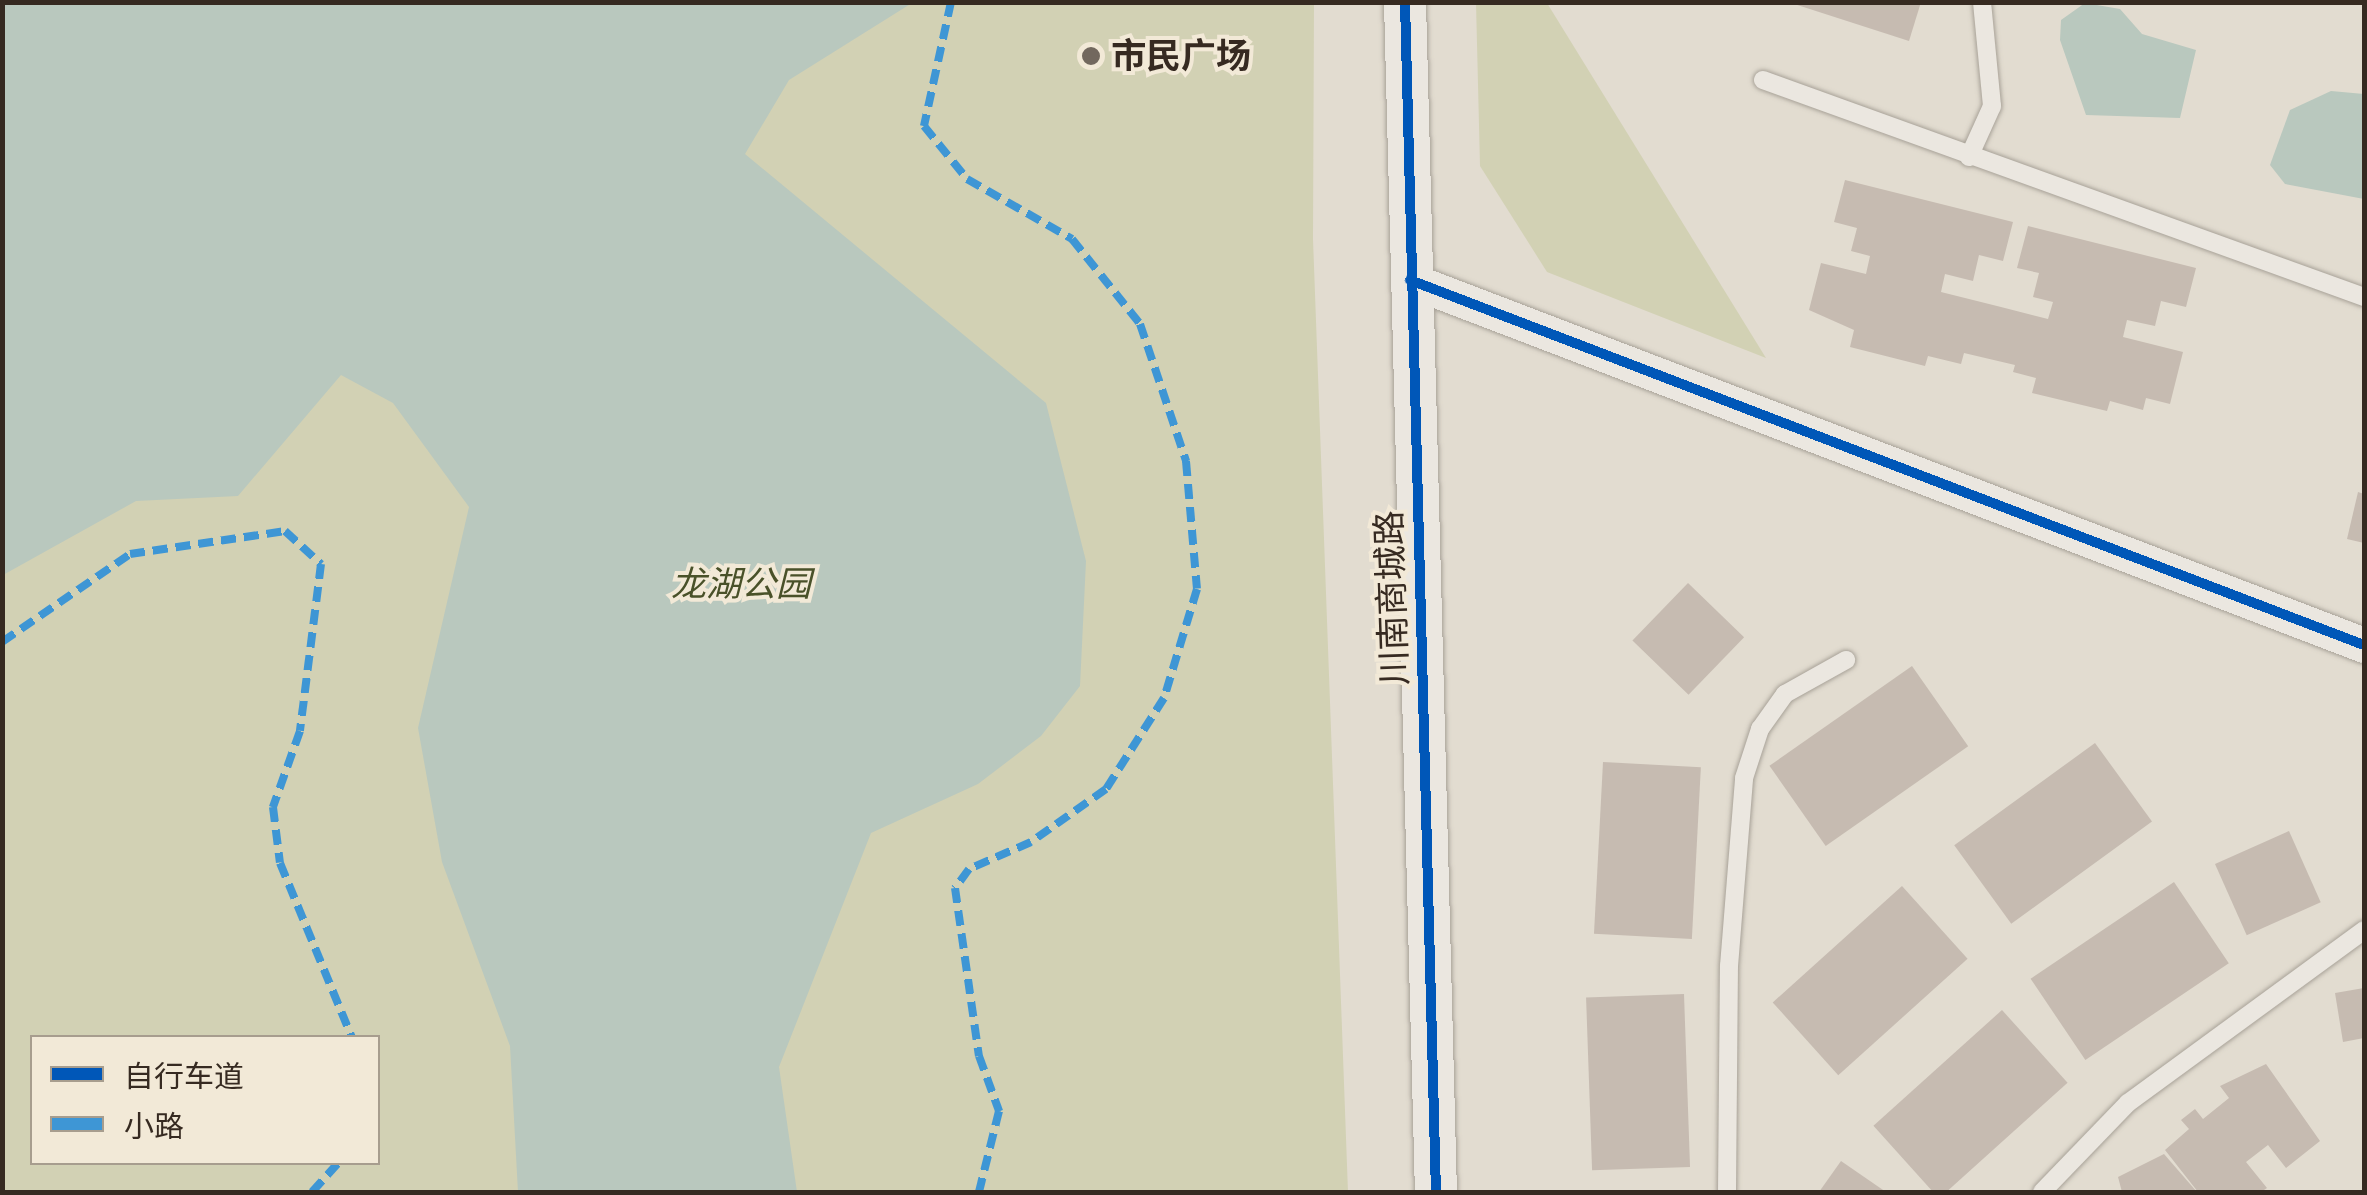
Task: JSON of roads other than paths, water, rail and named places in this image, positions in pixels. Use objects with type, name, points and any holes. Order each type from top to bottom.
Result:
[{"type":"street","name":"川南商城路","points":[[1405,2],[1436,1192]]},
{"type":"street","points":[[1410,280],[2364,645]]},
{"type":"lane","points":[[1969,157],[1992,106],[1982,2]]},
{"type":"lane","points":[[1763,80],[2364,297]]},
{"type":"lane","points":[[1727,1192],[1729,966],[1744,778],[1760,728],[1784,694],[1846,660]]},
{"type":"lane","points":[[2042,1192],[2128,1102],[2364,930]]},
{"type":"place","name":"市民广场","points":[[1091,56]]},
{"type":"park label","name":"龙湖公园","points":[[741,584]]}]
